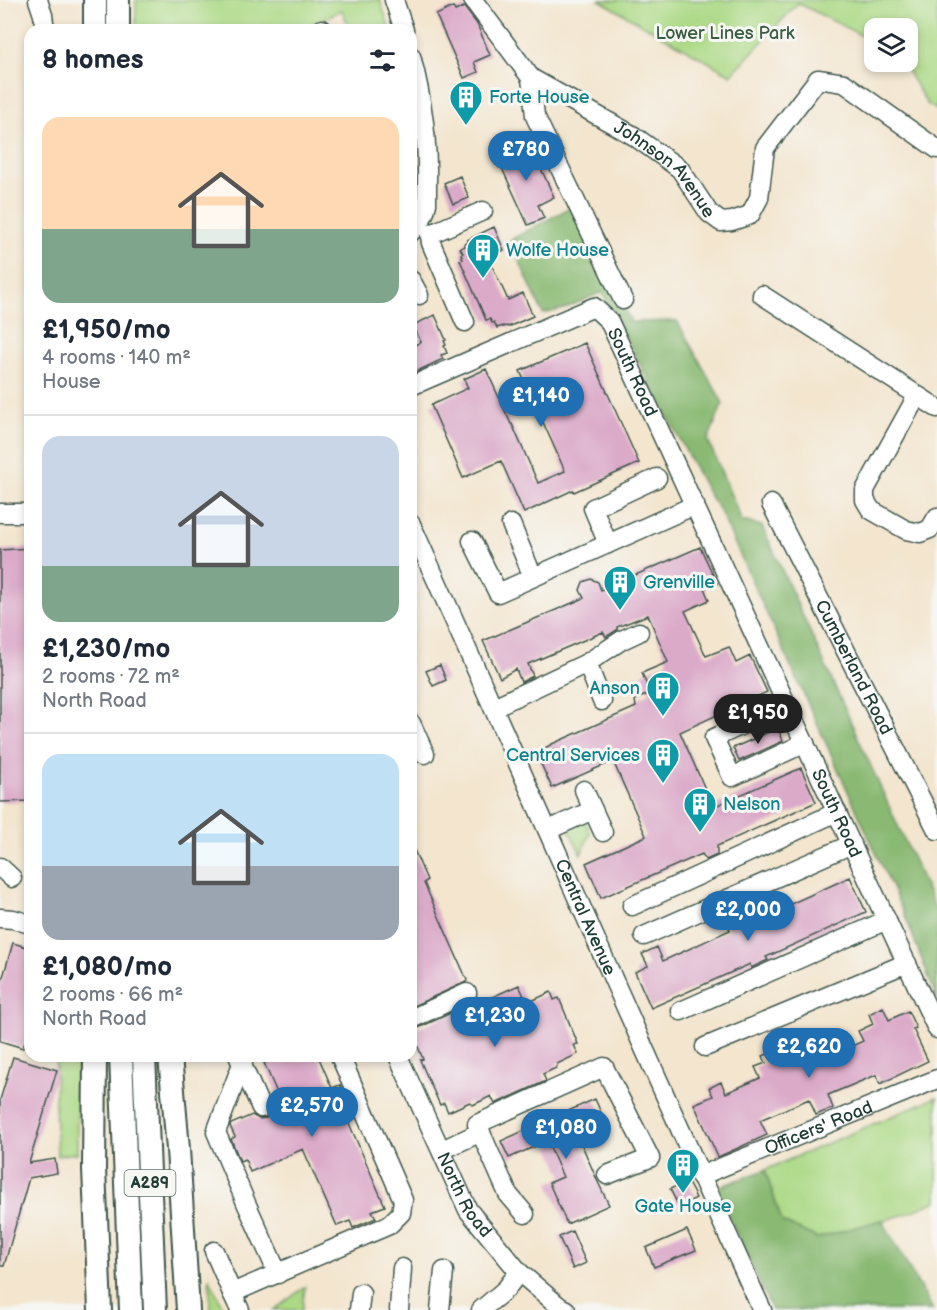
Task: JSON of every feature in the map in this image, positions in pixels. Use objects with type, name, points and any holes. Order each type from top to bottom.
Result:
[{"type":"main road","points":[[95,0],[95,24]]},
{"type":"main road","points":[[118,0],[118,24]]},
{"type":"main road","points":[[95,1062],[94,1170],[100,1310]]},
{"type":"main road","name":"A289","points":[[121,1062],[131,1310]]},
{"type":"main road","name":"A289","points":[[144,1062],[155,1310]]},
{"type":"main road","points":[[171,1062],[188,1310]]},
{"type":"street","points":[[38,0],[44,24]]},
{"type":"street","points":[[394,0],[402,24]]},
{"type":"street","name":"Johnson Avenue","points":[[473,0],[531,78],[634,136],[680,169],[709,213],[721,222],[750,215],[759,198],[765,148],[818,79],[844,83],[937,149]]},
{"type":"street","points":[[531,78],[535,116],[623,300]]},
{"type":"street","points":[[417,87],[428,171],[427,206],[419,232]]},
{"type":"street","points":[[419,232],[433,233],[483,211]]},
{"type":"street","points":[[419,232],[432,243],[465,322]]},
{"type":"street","points":[[762,295],[937,408]]},
{"type":"street","name":"South Road","points":[[417,383],[594,307],[609,321],[937,1029]]},
{"type":"street","points":[[917,396],[865,490],[865,500],[871,510],[906,530],[920,533],[930,529],[937,517]]},
{"type":"street","points":[[608,544],[593,508],[657,478]]},
{"type":"street","name":"Cumberland Road","points":[[771,504],[937,830]]},
{"type":"street","points":[[472,541],[498,593],[694,505]]},
{"type":"street","points":[[0,513],[24,513]]},
{"type":"street","points":[[511,524],[533,577]]},
{"type":"street","name":"Central Avenue","points":[[417,537],[700,1176],[762,1310]]},
{"type":"street","points":[[494,707],[587,663],[622,640],[639,632]]},
{"type":"street","points":[[587,663],[602,701]]},
{"type":"street","points":[[787,704],[714,738],[732,777],[805,743]]},
{"type":"street","points":[[417,736],[425,754]]},
{"type":"street","points":[[584,790],[603,832]]},
{"type":"street","points":[[548,830],[593,810]]},
{"type":"street","points":[[632,906],[837,812]]},
{"type":"street","points":[[644,936],[852,844]]},
{"type":"street","points":[[0,918],[24,922]]},
{"type":"street","points":[[681,1011],[887,920]]},
{"type":"street","points":[[705,1047],[907,963]]},
{"type":"street","points":[[417,1016],[467,993]]},
{"type":"street","points":[[241,1062],[216,1132],[278,1274]]},
{"type":"street","points":[[243,1062],[261,1108]]},
{"type":"street","points":[[214,1251],[236,1302],[278,1274],[389,1226],[400,1213],[403,1200],[343,1062]]},
{"type":"street","name":"North Road","points":[[401,1062],[468,1210],[519,1272],[566,1310]]},
{"type":"street","points":[[525,1214],[508,1194],[477,1124],[604,1067],[650,1158],[607,1175]]},
{"type":"street","name":"Officers' Road","points":[[700,1176],[937,1079]]},
{"type":"street","points":[[442,1150],[481,1132]]},
{"type":"street","points":[[399,1310],[402,1268]]},
{"type":"street","points":[[440,1310],[444,1271]]},
{"type":"street","points":[[481,1310],[506,1289],[519,1272]]},
{"type":"green space","points":[[136,0],[380,0],[388,24],[348,24],[342,10],[313,24],[136,24]]},
{"type":"green space","name":"Lower Lines Park","points":[[599,0],[937,0],[937,110],[927,104],[908,72],[918,72],[918,18],[864,18],[864,37],[798,3],[731,75]]},
{"type":"green space","points":[[571,207],[631,322],[677,321],[723,403],[708,440],[742,521],[762,526],[937,914],[937,1000],[908,923],[719,509],[709,495],[602,292],[564,309],[543,314],[510,240]]},
{"type":"green space","points":[[584,819],[590,833],[581,854],[567,826]]},
{"type":"green space","points":[[56,1062],[77,1062],[77,1153],[57,1156]]},
{"type":"green space","points":[[937,1097],[937,1201],[906,1214],[818,1238],[782,1222],[765,1170]]},
{"type":"green space","points":[[765,1170],[782,1222],[818,1238],[882,1220],[933,1310],[772,1310],[716,1188]]},
{"type":"green space","points":[[209,1277],[224,1310],[211,1310]]},
{"type":"green space","points":[[305,1287],[302,1310],[274,1310]]},
{"type":"building","points":[[453,7],[455,11],[464,7],[477,24],[490,55],[474,62],[478,72],[464,78],[436,15]]},
{"type":"building","points":[[514,146],[517,154],[531,147],[554,197],[538,205],[544,218],[528,225],[496,155]]},
{"type":"building","points":[[460,176],[469,198],[453,204],[444,183]]},
{"type":"building","name":"Wolfe House","points":[[494,227],[504,250],[488,257],[508,300],[523,293],[533,316],[508,327],[497,328],[490,319],[486,320],[460,260],[463,259],[461,254],[463,253],[460,248],[465,246],[467,240]]},
{"type":"building","points":[[435,315],[446,340],[444,346],[447,353],[441,355],[443,359],[417,371],[417,344],[421,342],[417,334],[417,323]]},
{"type":"building","points":[[585,343],[639,463],[524,513],[501,461],[463,478],[431,405],[468,388],[464,379],[486,369],[538,483],[565,471],[520,371]]},
{"type":"building","points":[[700,547],[717,583],[704,588],[709,600],[685,611],[706,656],[729,647],[736,663],[750,656],[767,692],[680,732],[713,807],[801,768],[816,802],[717,846],[717,855],[706,860],[702,854],[601,898],[586,863],[646,836],[613,761],[552,788],[536,753],[636,707],[635,700],[650,693],[642,673],[668,662],[648,615],[617,627],[617,630],[606,637],[603,632],[528,664],[533,676],[521,682],[516,669],[500,678],[483,641],[584,598],[580,590],[583,582],[591,579],[598,582],[601,590]]},
{"type":"building","points":[[24,548],[24,801],[0,802],[0,550]]},
{"type":"building","points":[[440,665],[446,680],[433,686],[426,671]]},
{"type":"building","points":[[778,728],[783,741],[739,761],[733,748]]},
{"type":"building","points":[[417,857],[427,880],[424,883],[466,982],[417,1004]]},
{"type":"building","points":[[850,877],[866,912],[766,957],[768,960],[751,968],[750,964],[651,1008],[635,972],[648,966],[642,954],[657,947],[663,961],[730,930],[723,914],[737,907],[745,904],[753,921]]},
{"type":"building","points":[[13,943],[24,946],[23,1048],[0,1041],[0,987]]},
{"type":"building","points":[[519,985],[527,1003],[551,992],[554,1000],[559,998],[578,1044],[574,1045],[578,1054],[543,1074],[546,1081],[495,1104],[491,1096],[473,1105],[470,1102],[448,1112],[444,1103],[440,1105],[420,1060],[423,1059],[417,1044],[417,1029],[455,1011],[454,1014]]},
{"type":"building","points":[[883,1007],[889,1020],[908,1011],[916,1028],[913,1029],[928,1061],[880,1084],[876,1075],[828,1095],[833,1108],[816,1115],[809,1099],[760,1120],[767,1135],[718,1157],[694,1104],[713,1096],[709,1088],[721,1082],[726,1093],[760,1078],[755,1067],[766,1063],[763,1056],[814,1034],[817,1042],[830,1036],[837,1053],[863,1041],[858,1031],[873,1024],[869,1014]]},
{"type":"building","points":[[13,1057],[57,1070],[29,1163],[55,1159],[57,1173],[29,1178],[4,1266],[0,1266],[0,1100]]},
{"type":"building","points":[[321,1062],[332,1088],[340,1085],[355,1118],[348,1121],[385,1206],[372,1211],[376,1218],[353,1228],[350,1221],[337,1226],[303,1149],[250,1172],[245,1159],[240,1161],[231,1139],[235,1137],[231,1124],[252,1115],[259,1119],[266,1118],[272,1106],[281,1102],[264,1063]]},
{"type":"building","points":[[595,1099],[603,1117],[575,1129],[609,1205],[567,1224],[549,1183],[563,1177],[547,1141],[509,1158],[501,1141]]},
{"type":"building","name":"Gate House","points":[[687,1181],[696,1198],[679,1207],[670,1189]]},
{"type":"building","points":[[687,1230],[696,1250],[654,1267],[646,1248]]},
{"type":"building","points":[[572,1231],[586,1263],[573,1269],[559,1237]]},
{"type":"place","name":"Forte House","points":[[466,126]]},
{"type":"place","name":"Wolfe House","points":[[483,279]]},
{"type":"place","name":"Grenville","points":[[620,611]]},
{"type":"place","name":"Anson","points":[[663,717]]},
{"type":"place","name":"Central Services","points":[[663,784]]},
{"type":"place","name":"Nelson","points":[[700,833]]},
{"type":"place","name":"Gate House","points":[[683,1194]]}]
